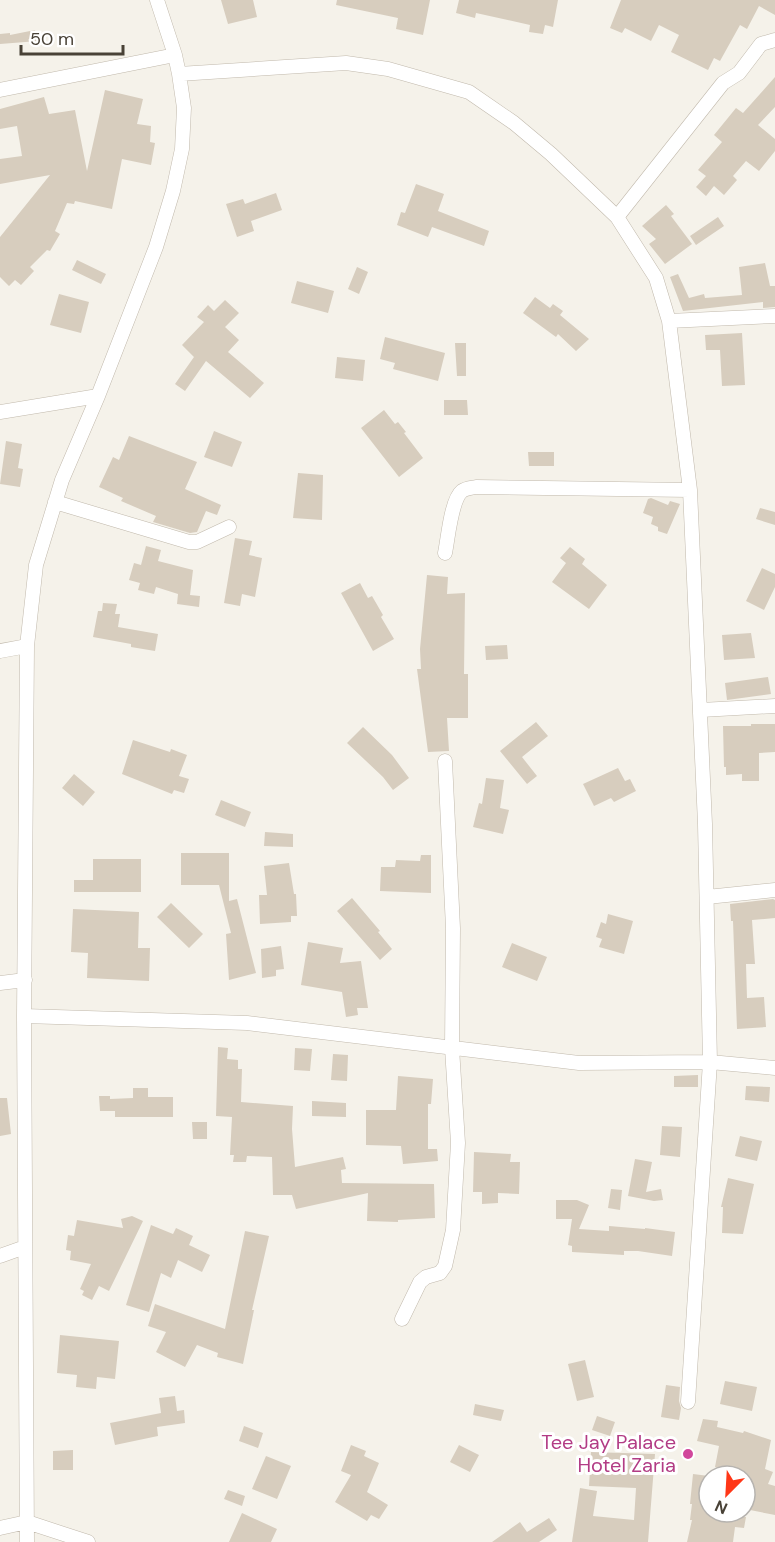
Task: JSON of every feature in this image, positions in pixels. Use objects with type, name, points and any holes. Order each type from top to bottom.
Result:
[{"type":"street","points":[[27,1542],[24,1016],[27,646],[36,565],[55,502],[156,247],[173,191],[182,149],[184,108],[179,74],[157,0]]},
{"type":"street","points":[[617,217],[723,83],[739,73],[761,44],[775,40]]},
{"type":"street","points":[[0,90],[175,55]]},
{"type":"street","points":[[179,74],[346,63],[388,69],[469,92],[514,123],[551,154],[617,217],[656,278],[669,321],[690,490],[701,710],[707,897],[710,1062],[688,1402]]},
{"type":"street","points":[[669,321],[775,316]]},
{"type":"street","points":[[0,412],[98,396]]},
{"type":"street","points":[[446,553],[453,513],[459,494],[465,489],[476,487],[690,490]]},
{"type":"street","points":[[55,502],[189,542],[197,542],[229,527]]},
{"type":"street","points":[[0,651],[27,646]]},
{"type":"street","points":[[701,710],[775,706]]},
{"type":"street","points":[[402,1319],[420,1282],[426,1277],[440,1273],[445,1266],[453,1230],[458,1143],[452,1048],[453,928],[445,761]]},
{"type":"street","points":[[707,897],[775,890]]},
{"type":"street","points":[[0,983],[25,980]]},
{"type":"street","points":[[24,1016],[247,1023],[579,1063],[710,1062],[775,1068]]},
{"type":"street","points":[[0,1256],[25,1247]]},
{"type":"street","points":[[0,1528],[27,1522],[88,1542]]},
{"type":"building","points":[[221,0],[253,0],[257,17],[228,24]]},
{"type":"building","points":[[337,0],[430,0],[423,35],[396,29],[398,18],[336,5]]},
{"type":"building","points":[[459,0],[558,0],[553,27],[545,25],[543,34],[529,32],[530,25],[476,13],[475,18],[456,13]]},
{"type":"building","points":[[621,0],[775,0],[775,15],[759,6],[747,29],[740,25],[720,61],[714,58],[708,70],[671,52],[679,35],[659,25],[651,41],[625,28],[622,33],[610,28]]},
{"type":"building","points":[[35,30],[38,41],[0,44],[0,34],[10,33],[10,35]]},
{"type":"building","points":[[775,77],[775,107],[758,125],[775,139],[775,151],[759,171],[746,161],[733,176],[737,180],[724,195],[714,186],[706,196],[696,187],[706,176],[698,170],[722,142],[714,135],[736,108],[743,113]]},
{"type":"building","points":[[105,90],[143,99],[137,124],[151,126],[150,142],[155,143],[151,165],[122,159],[112,209],[75,201],[74,204],[67,203],[55,231],[60,234],[50,251],[47,250],[30,267],[34,271],[21,285],[15,280],[9,286],[0,277],[0,237],[50,175],[0,184],[0,159],[22,156],[17,126],[0,129],[0,109],[44,97],[49,114],[75,110],[87,171]]},
{"type":"building","points":[[416,184],[444,194],[438,211],[489,231],[484,246],[432,227],[428,237],[397,225],[401,212],[405,213]]},
{"type":"building","points":[[276,193],[282,210],[251,221],[254,231],[237,237],[226,204],[243,199],[245,204]]},
{"type":"building","points":[[666,205],[674,214],[671,216],[692,244],[665,264],[649,244],[656,239],[642,226]]},
{"type":"building","points":[[718,217],[724,226],[696,245],[690,236]]},
{"type":"building","points":[[77,260],[106,274],[101,284],[72,270]]},
{"type":"building","points":[[765,263],[770,286],[775,286],[775,307],[763,308],[763,302],[683,311],[670,277],[678,274],[689,298],[704,294],[705,298],[742,295],[739,267]]},
{"type":"building","points":[[357,267],[368,272],[359,294],[348,289]]},
{"type":"building","points":[[297,281],[334,291],[328,313],[291,303]]},
{"type":"building","points":[[59,294],[89,302],[81,333],[50,325]]},
{"type":"building","points":[[535,297],[550,308],[553,304],[563,311],[560,315],[589,339],[576,351],[558,334],[556,337],[523,313]]},
{"type":"building","points":[[225,300],[239,313],[225,327],[239,340],[228,352],[264,383],[250,398],[206,361],[185,391],[175,384],[194,357],[182,345],[204,322],[197,317],[208,305],[214,311]]},
{"type":"building","points":[[742,333],[745,385],[722,386],[720,350],[706,350],[705,335]]},
{"type":"building","points":[[385,337],[445,353],[438,381],[393,369],[395,363],[380,359]]},
{"type":"building","points":[[455,343],[466,343],[466,376],[457,376]]},
{"type":"building","points":[[337,357],[365,360],[363,381],[335,378]]},
{"type":"building","points":[[444,400],[467,400],[468,415],[444,415]]},
{"type":"building","points":[[384,410],[395,424],[398,422],[423,458],[399,477],[361,428]]},
{"type":"building","points":[[214,431],[242,442],[232,467],[204,457]]},
{"type":"building","points":[[129,436],[197,462],[185,489],[221,505],[217,515],[206,511],[197,532],[190,533],[153,522],[156,516],[121,501],[123,498],[99,487],[113,457],[119,460]]},
{"type":"building","points":[[6,441],[22,444],[18,468],[23,469],[20,487],[0,484]]},
{"type":"building","points":[[528,452],[554,452],[554,466],[529,466]]},
{"type":"building","points":[[298,473],[323,475],[322,520],[293,518]]},
{"type":"building","points":[[651,498],[668,505],[670,501],[680,504],[667,534],[658,531],[658,527],[651,524],[653,517],[643,513],[648,499]]},
{"type":"building","points":[[760,508],[775,512],[775,525],[756,519]]},
{"type":"building","points":[[235,538],[252,541],[249,555],[262,558],[255,597],[242,594],[240,606],[224,603]]},
{"type":"building","points":[[146,546],[161,550],[158,561],[193,570],[190,595],[200,596],[199,607],[177,604],[178,594],[156,587],[154,594],[138,590],[140,583],[129,580],[134,563],[141,565]]},
{"type":"building","points":[[570,547],[585,559],[582,564],[607,585],[589,609],[552,582],[566,563],[560,558]]},
{"type":"building","points":[[762,568],[775,574],[775,587],[764,610],[746,601]]},
{"type":"building","points":[[427,575],[448,577],[447,594],[465,593],[464,674],[468,674],[468,718],[447,718],[449,751],[428,752],[417,669],[421,669],[420,649]]},
{"type":"building","points":[[360,583],[368,598],[372,596],[394,639],[373,651],[341,593]]},
{"type":"building","points":[[103,603],[117,604],[115,614],[120,614],[118,627],[158,634],[155,651],[93,637],[98,611],[102,611]]},
{"type":"building","points":[[751,633],[755,658],[724,660],[722,635]]},
{"type":"building","points":[[507,645],[508,659],[486,660],[485,646]]},
{"type":"building","points":[[768,677],[771,694],[727,700],[725,683]]},
{"type":"building","points":[[536,722],[548,736],[522,757],[537,776],[527,784],[500,751]]},
{"type":"building","points":[[751,724],[775,724],[775,752],[759,753],[759,781],[742,781],[742,774],[726,775],[723,726],[751,726]]},
{"type":"building","points":[[363,727],[392,755],[409,778],[393,790],[383,777],[347,743]]},
{"type":"building","points":[[133,740],[187,755],[179,776],[189,779],[184,793],[174,790],[172,794],[122,774]]},
{"type":"building","points":[[618,768],[625,781],[630,779],[636,791],[614,802],[611,798],[594,806],[583,784]]},
{"type":"building","points":[[74,774],[95,792],[83,806],[62,788]]},
{"type":"building","points":[[486,778],[504,780],[500,808],[509,810],[503,834],[473,827],[479,803],[482,804]]},
{"type":"building","points":[[221,800],[251,812],[245,827],[215,815]]},
{"type":"building","points":[[265,832],[293,834],[293,847],[264,846]]},
{"type":"building","points":[[181,853],[229,853],[229,901],[237,899],[256,973],[229,980],[226,934],[231,933],[219,885],[181,885]]},
{"type":"building","points":[[421,855],[431,855],[431,893],[380,891],[381,867],[395,867],[396,860],[420,861]]},
{"type":"building","points":[[93,859],[141,859],[141,892],[74,892],[74,880],[93,880]]},
{"type":"building","points":[[289,863],[294,894],[296,894],[297,916],[291,916],[291,922],[260,924],[259,895],[267,895],[264,866]]},
{"type":"building","points":[[352,898],[392,949],[380,960],[337,911]]},
{"type":"building","points":[[775,900],[775,918],[752,920],[755,964],[746,964],[747,998],[764,997],[766,1027],[737,1029],[733,921],[731,921],[730,904]]},
{"type":"building","points":[[171,903],[203,934],[189,948],[157,917]]},
{"type":"building","points":[[73,909],[139,912],[138,948],[150,948],[149,981],[87,978],[88,953],[71,952]]},
{"type":"building","points":[[608,914],[633,921],[624,954],[599,947],[602,939],[596,937],[601,922],[606,924]]},
{"type":"building","points":[[308,942],[343,948],[340,963],[361,961],[368,1008],[357,1008],[358,1015],[346,1017],[342,992],[301,985]]},
{"type":"building","points":[[512,943],[547,957],[537,981],[502,967]]},
{"type":"building","points":[[281,946],[284,969],[276,970],[276,976],[262,978],[261,949]]},
{"type":"building","points":[[218,1047],[228,1048],[227,1059],[238,1060],[238,1069],[242,1069],[241,1102],[293,1106],[295,1167],[343,1157],[346,1169],[341,1170],[342,1183],[434,1184],[435,1218],[398,1220],[398,1222],[367,1221],[368,1193],[296,1209],[292,1195],[273,1195],[272,1157],[247,1156],[246,1162],[233,1162],[234,1155],[230,1155],[232,1117],[216,1116]]},
{"type":"building","points":[[295,1048],[312,1049],[310,1071],[294,1070]]},
{"type":"building","points":[[333,1054],[348,1055],[347,1081],[331,1080]]},
{"type":"building","points":[[698,1075],[698,1087],[674,1087],[674,1076]]},
{"type":"building","points":[[398,1076],[433,1079],[431,1104],[428,1104],[428,1149],[437,1149],[438,1161],[403,1164],[401,1146],[366,1145],[366,1110],[396,1110]]},
{"type":"building","points":[[746,1086],[770,1087],[769,1102],[745,1100]]},
{"type":"building","points":[[133,1088],[148,1088],[148,1097],[173,1097],[173,1117],[115,1117],[115,1111],[100,1111],[99,1096],[110,1096],[110,1099],[133,1098]]},
{"type":"building","points":[[0,1098],[7,1098],[11,1134],[0,1136]]},
{"type":"building","points":[[312,1101],[346,1103],[346,1117],[312,1116]]},
{"type":"building","points":[[192,1122],[207,1122],[207,1139],[193,1139]]},
{"type":"building","points":[[662,1126],[682,1127],[680,1157],[660,1155]]},
{"type":"building","points":[[740,1136],[762,1141],[757,1161],[735,1156]]},
{"type":"building","points":[[474,1152],[511,1154],[510,1162],[520,1162],[519,1194],[498,1193],[498,1203],[482,1204],[482,1192],[473,1192]]},
{"type":"building","points":[[635,1159],[652,1162],[646,1192],[661,1189],[663,1200],[654,1201],[628,1196]]},
{"type":"building","points":[[728,1178],[754,1184],[743,1234],[722,1233],[723,1207],[721,1207]]},
{"type":"building","points":[[611,1189],[622,1190],[620,1210],[608,1208]]},
{"type":"building","points":[[556,1200],[577,1200],[589,1205],[579,1229],[609,1231],[609,1226],[675,1232],[672,1256],[638,1251],[624,1251],[624,1255],[572,1252],[572,1246],[568,1245],[572,1219],[556,1219]]},
{"type":"building","points":[[132,1216],[143,1221],[109,1291],[99,1286],[92,1300],[82,1295],[84,1291],[80,1289],[91,1264],[70,1260],[71,1251],[66,1250],[68,1235],[74,1236],[77,1220],[123,1228],[121,1219]]},
{"type":"building","points":[[151,1225],[173,1234],[176,1228],[193,1236],[189,1245],[210,1255],[202,1272],[178,1260],[171,1278],[161,1273],[149,1312],[126,1305]]},
{"type":"building","points":[[245,1231],[269,1236],[252,1310],[254,1310],[243,1364],[217,1357],[218,1353],[197,1345],[185,1367],[156,1352],[166,1332],[148,1326],[155,1304],[225,1329]]},
{"type":"building","points":[[60,1335],[119,1341],[115,1379],[97,1377],[96,1389],[76,1387],[77,1375],[57,1373]]},
{"type":"building","points":[[585,1360],[594,1397],[577,1401],[568,1364]]},
{"type":"building","points":[[725,1381],[757,1387],[752,1411],[720,1404]]},
{"type":"building","points":[[666,1385],[680,1387],[679,1420],[661,1417]]},
{"type":"building","points":[[175,1396],[177,1411],[184,1410],[185,1423],[157,1427],[158,1436],[115,1445],[110,1423],[161,1413],[159,1398]]},
{"type":"building","points":[[475,1404],[504,1410],[501,1421],[473,1415]]},
{"type":"building","points":[[597,1416],[615,1422],[610,1436],[592,1430]]},
{"type":"building","points":[[703,1419],[718,1421],[717,1427],[743,1433],[744,1431],[771,1440],[765,1469],[773,1472],[768,1484],[775,1486],[775,1515],[757,1511],[757,1464],[716,1464],[719,1446],[697,1441]]},
{"type":"building","points":[[244,1426],[263,1433],[258,1448],[239,1441]]},
{"type":"building","points":[[351,1445],[366,1451],[364,1456],[379,1463],[367,1492],[388,1505],[379,1519],[371,1515],[367,1521],[335,1502],[351,1475],[341,1471]]},
{"type":"building","points":[[459,1445],[479,1455],[470,1472],[450,1462]]},
{"type":"building","points":[[73,1450],[73,1470],[53,1470],[53,1451]]},
{"type":"building","points":[[591,1452],[655,1454],[648,1542],[572,1542],[580,1488],[597,1491],[593,1516],[634,1520],[636,1488],[589,1486]]},
{"type":"building","points":[[266,1456],[291,1466],[277,1499],[252,1489]]},
{"type":"building","points":[[693,1474],[697,1474],[697,1524],[745,1524],[744,1528],[735,1527],[733,1542],[687,1542],[692,1520],[690,1520],[692,1504],[690,1504]]},
{"type":"building","points":[[228,1490],[245,1496],[242,1506],[224,1499]]},
{"type":"building","points":[[242,1513],[277,1529],[271,1542],[229,1542]]},
{"type":"building","points":[[549,1518],[557,1530],[539,1542],[492,1542],[520,1522],[527,1532]]},
{"type":"place","name":"Tee Jay Palace Hotel Zaria","points":[[688,1454]]}]
